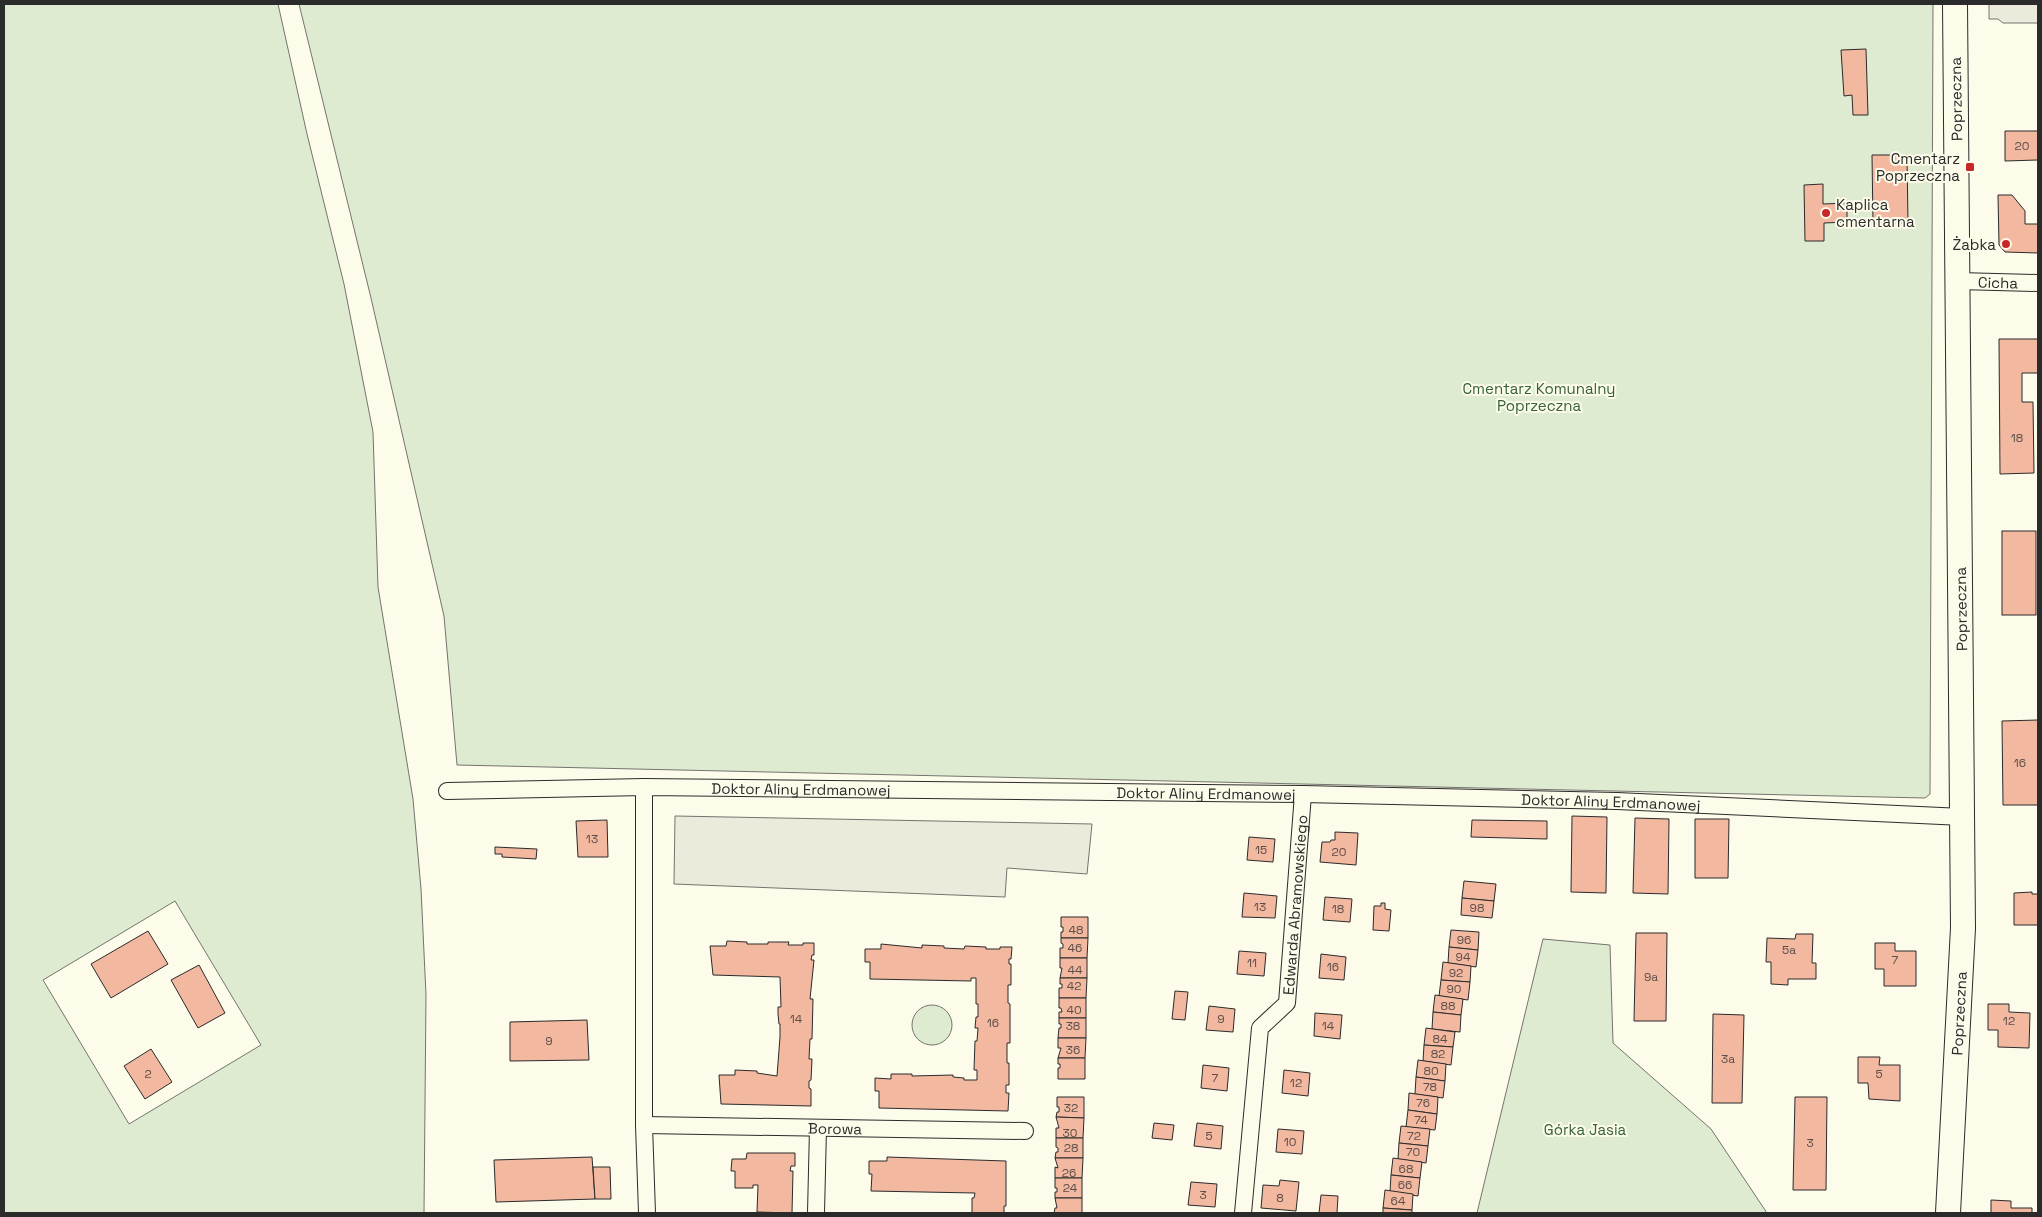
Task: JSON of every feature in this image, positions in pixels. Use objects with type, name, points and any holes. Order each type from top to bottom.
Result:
[{"type":"street","name":"Poprzeczna","points":[[1948,1213],[1963,928],[1955,4]]},
{"type":"street","name":"Cicha","points":[[1958,282],[2038,283]]},
{"type":"street","name":"Doktor Aliny Erdmanowej","points":[[447,791],[644,787],[1303,794],[1617,802],[1963,817]]},
{"type":"street","points":[[644,787],[644,1125],[647,1213]]},
{"type":"street","name":"Edwarda Abramowskiego","points":[[1243,1213],[1260,1028],[1287,1003],[1303,794]]},
{"type":"street","name":"Borowa","points":[[644,1125],[1025,1131]]},
{"type":"street","points":[[816,1213],[818,1128]]},
{"type":"green space","points":[[4,4],[278,4],[307,134],[344,284],[373,432],[378,587],[413,799],[421,889],[426,995],[424,1213],[4,1213]],"holes":[[[175,901],[261,1045],[129,1124],[43,980]]]},
{"type":"green space","name":"Cmentarz Komunalny Poprzeczna","points":[[299,4],[1933,4],[1930,794],[1925,798],[457,765],[444,616],[371,298]]},
{"type":"green space","name":"Górka Jasia","points":[[1543,939],[1610,945],[1613,1043],[1711,1129],[1767,1213],[1477,1213]]},
{"type":"green space","points":[[932,1005],[946,1011],[952,1025],[946,1039],[932,1045],[918,1039],[912,1025],[918,1011]]},
{"type":"shaded area","points":[[1989,4],[2038,4],[2038,23],[2003,23],[1998,19],[1989,19]]},
{"type":"shaded area","points":[[675,816],[1092,824],[1087,874],[1007,868],[1005,897],[674,884]]},
{"type":"building","points":[[1866,49],[1868,115],[1853,115],[1852,95],[1844,96],[1841,50]]},
{"type":"building","points":[[2005,131],[2038,131],[2038,160],[2005,161]]},
{"type":"building","points":[[1872,155],[1908,155],[1908,223],[1873,223]]},
{"type":"building","name":"Kaplica cmentarna","points":[[1823,184],[1823,204],[1847,203],[1847,222],[1824,223],[1824,241],[1805,241],[1804,185]]},
{"type":"building","points":[[1998,195],[2012,195],[2025,211],[2025,224],[2038,224],[2038,253],[2005,252],[1999,245]]},
{"type":"building","points":[[1999,339],[2038,339],[2038,373],[2022,373],[2022,402],[2033,402],[2034,473],[2000,474]]},
{"type":"building","points":[[2002,531],[2036,531],[2036,615],[2002,615]]},
{"type":"building","points":[[2038,720],[2038,805],[2003,805],[2002,721]]},
{"type":"building","points":[[1572,816],[1607,817],[1606,893],[1571,892]]},
{"type":"building","points":[[1635,818],[1669,819],[1668,894],[1633,893]]},
{"type":"building","points":[[1695,819],[1729,819],[1728,878],[1695,878]]},
{"type":"building","points":[[607,820],[608,857],[578,857],[576,821]]},
{"type":"building","points":[[1472,820],[1547,821],[1547,839],[1471,837]]},
{"type":"building","points":[[1335,832],[1358,833],[1356,865],[1320,862],[1322,842],[1335,840]]},
{"type":"building","points":[[1249,837],[1275,839],[1273,862],[1247,860]]},
{"type":"building","points":[[495,847],[537,849],[536,859],[502,857],[502,854],[495,854]]},
{"type":"building","points":[[1464,881],[1496,884],[1494,901],[1462,898]]},
{"type":"building","points":[[2032,892],[2032,894],[2038,894],[2038,925],[2014,925],[2014,893]]},
{"type":"building","points":[[1244,893],[1277,896],[1275,918],[1242,917]]},
{"type":"building","points":[[1325,897],[1352,899],[1350,922],[1323,920]]},
{"type":"building","points":[[1462,898],[1494,901],[1492,918],[1461,915]]},
{"type":"building","points":[[1381,903],[1385,903],[1385,909],[1391,910],[1389,931],[1373,930],[1374,906],[1381,906]]},
{"type":"building","points":[[1061,917],[1088,917],[1088,938],[1061,938],[1063,927],[1061,927]]},
{"type":"building","points":[[1451,930],[1479,932],[1478,950],[1449,947]]},
{"type":"building","points":[[148,931],[168,964],[111,998],[91,964]]},
{"type":"building","points":[[1636,933],[1667,933],[1666,1021],[1634,1021]]},
{"type":"building","points":[[1796,934],[1813,934],[1812,963],[1816,963],[1816,979],[1788,979],[1788,985],[1771,984],[1771,962],[1766,962],[1767,938],[1795,939]]},
{"type":"building","points":[[1061,938],[1088,938],[1087,958],[1060,958],[1060,948],[1063,948]]},
{"type":"building","points":[[727,941],[747,942],[747,944],[789,942],[788,945],[814,943],[814,955],[812,955],[811,960],[814,960],[810,999],[813,999],[812,1039],[810,1039],[809,1059],[812,1059],[811,1080],[809,1081],[811,1106],[721,1104],[719,1075],[735,1075],[735,1070],[757,1071],[757,1073],[777,1076],[780,1037],[778,1007],[781,1007],[780,977],[713,975],[710,946],[726,946]]},
{"type":"building","points":[[1875,943],[1895,943],[1895,951],[1916,951],[1916,986],[1884,986],[1884,969],[1875,969]]},
{"type":"building","points":[[881,944],[922,948],[922,945],[944,946],[944,948],[964,949],[965,946],[986,947],[986,949],[1012,947],[1011,959],[1009,959],[1009,964],[1011,964],[1011,985],[1008,985],[1010,1043],[1007,1043],[1009,1085],[1006,1085],[1006,1093],[1009,1093],[1008,1111],[879,1108],[879,1091],[875,1091],[875,1078],[891,1079],[891,1074],[912,1074],[912,1076],[953,1075],[953,1077],[964,1078],[964,1080],[977,1080],[977,1070],[974,1070],[975,1041],[977,1041],[978,1028],[975,1028],[976,1017],[978,1017],[976,978],[971,978],[971,981],[870,979],[870,962],[865,962],[865,949],[881,949]]},
{"type":"building","points":[[1449,947],[1478,950],[1476,967],[1448,963]]},
{"type":"building","points":[[1239,951],[1266,953],[1264,976],[1237,974]]},
{"type":"building","points":[[1321,954],[1346,957],[1344,980],[1319,978]]},
{"type":"building","points":[[1060,958],[1087,958],[1087,978],[1060,978],[1062,968],[1060,968]]},
{"type":"building","points":[[1443,962],[1471,966],[1470,982],[1441,980]]},
{"type":"building","points":[[199,965],[225,1013],[198,1028],[171,980]]},
{"type":"building","points":[[1060,978],[1087,978],[1086,998],[1059,998],[1059,988],[1062,988]]},
{"type":"building","points":[[1441,980],[1470,982],[1468,1000],[1439,996]]},
{"type":"building","points":[[1175,991],[1188,992],[1185,1020],[1172,1019]]},
{"type":"building","points":[[1435,995],[1463,999],[1461,1015],[1433,1012]]},
{"type":"building","points":[[1059,998],[1086,998],[1086,1018],[1059,1018],[1059,1012],[1062,1012],[1061,1008],[1059,1008]]},
{"type":"building","points":[[1988,1004],[2009,1004],[2009,1012],[2030,1013],[2029,1048],[1998,1047],[1998,1030],[1988,1030]]},
{"type":"building","points":[[1209,1006],[1235,1009],[1233,1032],[1206,1030]]},
{"type":"building","points":[[1433,1012],[1461,1015],[1460,1032],[1432,1029]]},
{"type":"building","points":[[1315,1013],[1342,1015],[1340,1039],[1314,1036]]},
{"type":"building","points":[[1713,1014],[1744,1015],[1742,1103],[1712,1103]]},
{"type":"building","points":[[1059,1018],[1086,1018],[1086,1038],[1058,1038],[1059,1028],[1061,1028]]},
{"type":"building","points":[[587,1020],[589,1060],[510,1061],[510,1022]]},
{"type":"building","points":[[1426,1028],[1455,1032],[1453,1047],[1424,1045]]},
{"type":"building","points":[[1058,1038],[1086,1038],[1085,1058],[1058,1058],[1061,1048],[1058,1048]]},
{"type":"building","points":[[1424,1045],[1453,1047],[1451,1065],[1423,1061]]},
{"type":"building","points":[[151,1049],[172,1082],[145,1099],[124,1066]]},
{"type":"building","points":[[1858,1057],[1880,1057],[1879,1065],[1900,1065],[1900,1101],[1869,1099],[1868,1083],[1858,1083]]},
{"type":"building","points":[[1058,1058],[1085,1058],[1085,1079],[1058,1079],[1060,1064],[1058,1064]]},
{"type":"building","points":[[1418,1060],[1446,1064],[1445,1081],[1416,1077]]},
{"type":"building","points":[[1203,1065],[1229,1068],[1227,1091],[1201,1088]]},
{"type":"building","points":[[1284,1070],[1310,1073],[1308,1096],[1282,1093]]},
{"type":"building","points":[[1416,1077],[1445,1081],[1443,1098],[1415,1094]]},
{"type":"building","points":[[1409,1093],[1438,1097],[1437,1114],[1408,1110]]},
{"type":"building","points":[[1057,1097],[1084,1097],[1084,1118],[1056,1117],[1057,1112],[1059,1112]]},
{"type":"building","points":[[1795,1097],[1827,1097],[1826,1190],[1793,1190]]},
{"type":"building","points":[[1408,1110],[1437,1114],[1435,1130],[1406,1127]]},
{"type":"building","points":[[1056,1117],[1084,1118],[1083,1138],[1056,1138],[1056,1128],[1059,1128]]},
{"type":"building","points":[[1154,1123],[1174,1125],[1172,1140],[1152,1138]]},
{"type":"building","points":[[1197,1123],[1223,1126],[1221,1149],[1194,1146]]},
{"type":"building","points":[[1401,1126],[1430,1129],[1428,1146],[1399,1143]]},
{"type":"building","points":[[1278,1129],[1304,1131],[1302,1154],[1276,1152]]},
{"type":"building","points":[[1056,1138],[1083,1138],[1083,1158],[1055,1158],[1056,1152],[1058,1152]]},
{"type":"building","points":[[1399,1143],[1428,1146],[1426,1163],[1398,1159]]},
{"type":"building","points":[[747,1153],[795,1153],[795,1166],[791,1166],[790,1171],[793,1171],[792,1213],[757,1212],[758,1185],[753,1185],[753,1188],[735,1188],[735,1171],[731,1171],[732,1159],[746,1159]]},
{"type":"building","points":[[592,1157],[595,1199],[496,1202],[494,1160]]},
{"type":"building","points":[[887,1157],[1006,1161],[1006,1206],[1004,1206],[1004,1213],[972,1213],[972,1198],[974,1198],[975,1193],[871,1191],[872,1174],[869,1174],[869,1161],[887,1161]]},
{"type":"building","points":[[1055,1158],[1083,1158],[1082,1178],[1055,1178],[1055,1167],[1058,1168]]},
{"type":"building","points":[[1393,1158],[1422,1162],[1420,1178],[1391,1175]]},
{"type":"building","points":[[593,1167],[610,1167],[611,1199],[595,1199]]},
{"type":"building","points":[[1391,1175],[1420,1178],[1418,1196],[1390,1192]]},
{"type":"building","points":[[1055,1178],[1082,1178],[1082,1198],[1055,1198],[1057,1188],[1055,1188]]},
{"type":"building","points":[[1280,1180],[1299,1182],[1296,1211],[1261,1208],[1263,1185],[1279,1186]]},
{"type":"building","points":[[1191,1182],[1217,1184],[1215,1207],[1188,1205]]},
{"type":"building","points":[[1385,1190],[1413,1194],[1412,1210],[1383,1208]]},
{"type":"building","points":[[1321,1195],[1338,1196],[1337,1213],[1319,1213]]},
{"type":"building","points":[[1055,1198],[1082,1198],[1082,1213],[1054,1213],[1055,1208],[1057,1208]]},
{"type":"building","points":[[1991,1200],[2011,1201],[2011,1208],[2032,1208],[2032,1213],[1991,1213]]},
{"type":"building","points":[[1383,1208],[1412,1210],[1412,1213],[1383,1213]]},
{"type":"place","name":"Cmentarz Poprzeczna","points":[[1970,167]]},
{"type":"place","name":"Kaplica cmentarna","points":[[1826,213]]},
{"type":"place","name":"Żabka","points":[[2006,244]]}]
